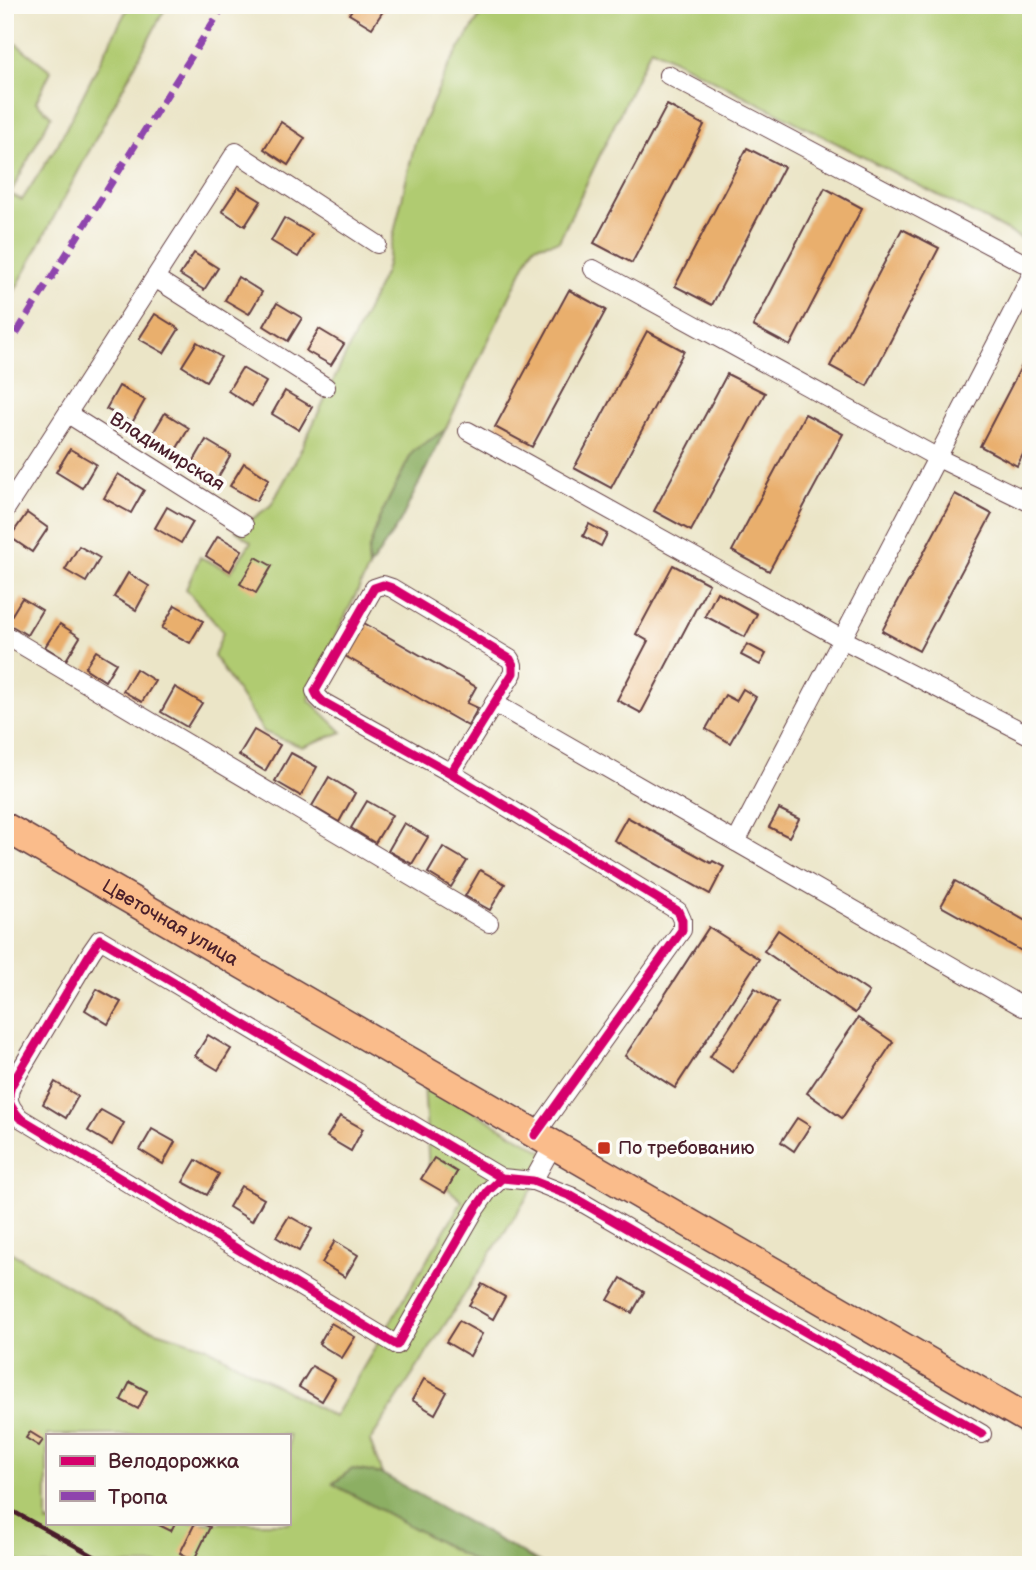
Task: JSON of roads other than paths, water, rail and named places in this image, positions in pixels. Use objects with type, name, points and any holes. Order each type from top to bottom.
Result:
[{"type":"main road","name":"Цветочная улица","points":[[5,827],[1031,1421]]},
{"type":"street","points":[[668,75],[1031,267]]},
{"type":"street","points":[[5,510],[236,152],[377,244]]},
{"type":"street","points":[[593,269],[938,458],[1031,503]]},
{"type":"street","points":[[736,842],[1031,276]]},
{"type":"street","points":[[155,278],[326,387]]},
{"type":"street","name":"Владимирская","points":[[68,414],[244,525]]},
{"type":"street","points":[[468,431],[842,639],[1031,736]]},
{"type":"street","points":[[451,773],[513,673],[513,665],[510,659],[392,588],[383,585],[374,588],[315,691],[323,702],[451,773],[678,911],[682,920],[682,930],[544,1140],[533,1181]]},
{"type":"street","points":[[5,635],[489,923]]},
{"type":"street","points":[[494,703],[1023,1007],[1031,1004]]},
{"type":"street","points":[[502,1178],[476,1208],[397,1345],[20,1118],[11,1108],[8,1096],[11,1086],[100,939],[502,1178],[533,1181],[571,1196],[982,1434]]},
{"type":"railway","points":[[5,1507],[110,1565]]},
{"type":"place","name":"По требованию","points":[[604,1148]]}]
